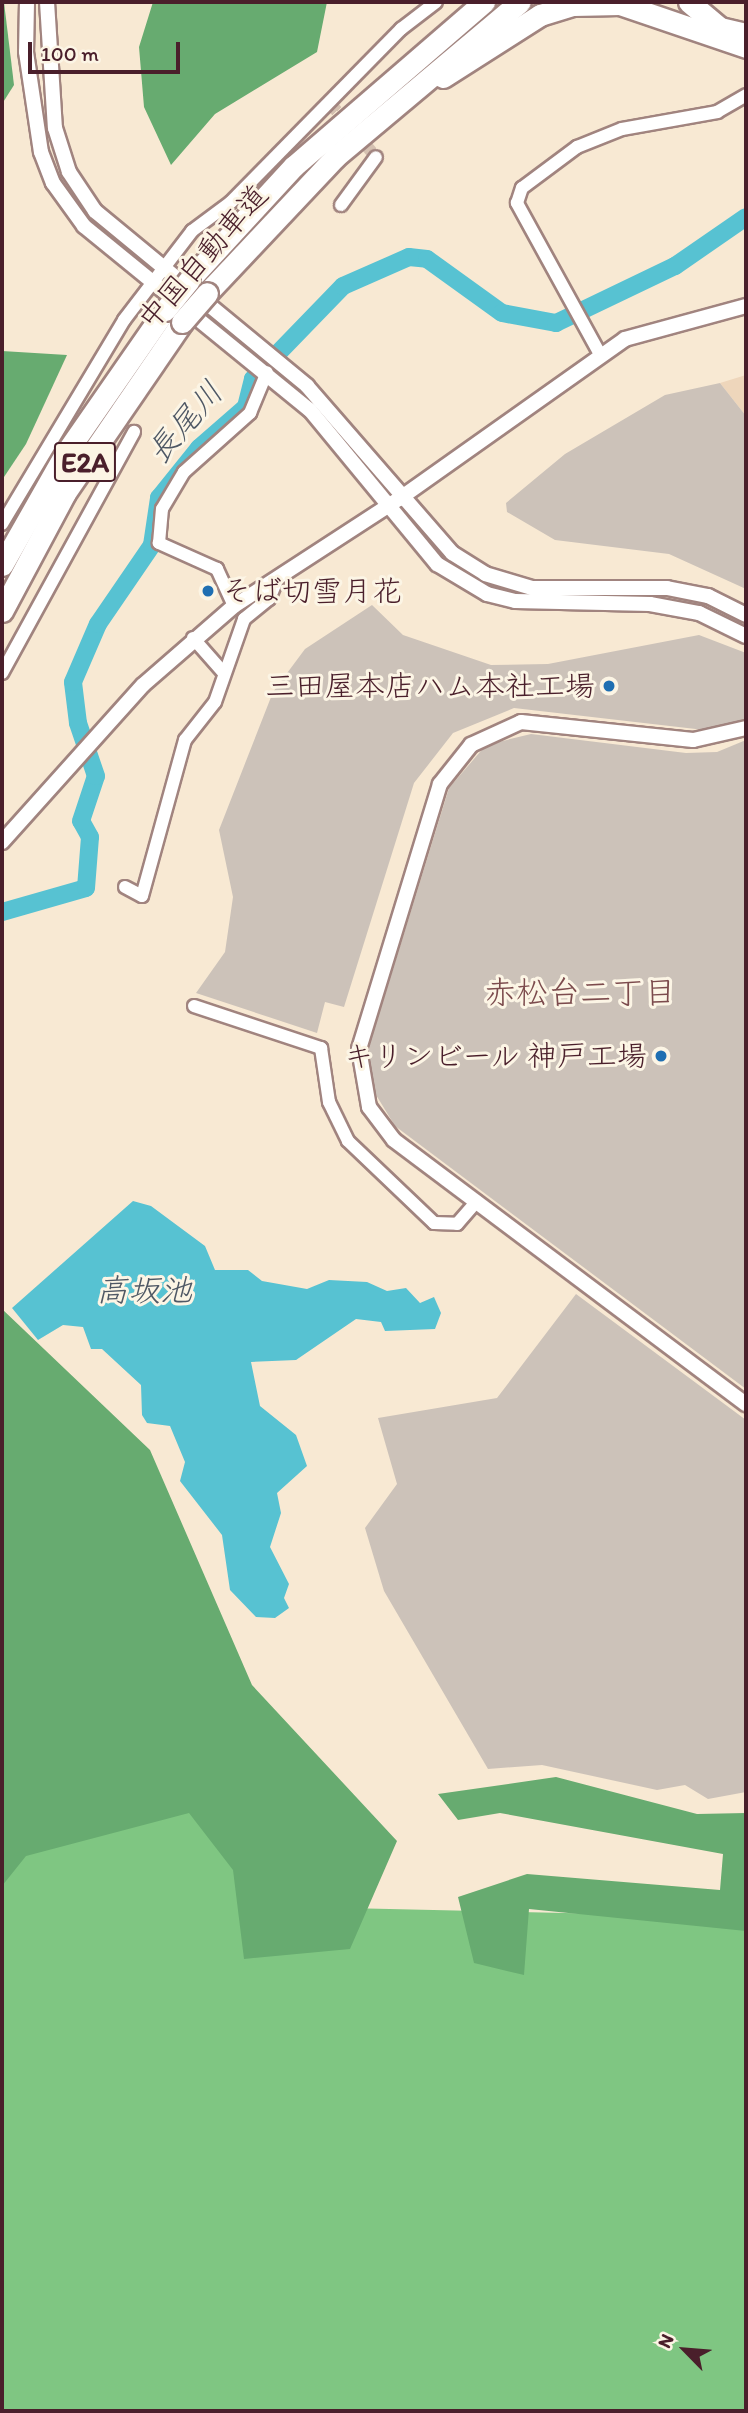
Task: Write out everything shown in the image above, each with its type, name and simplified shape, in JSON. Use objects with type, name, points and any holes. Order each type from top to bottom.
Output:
[{"type":"highway","points":[[294,166],[364,89],[462,2]]},
{"type":"highway","name":"中国自動車道","points":[[2,611],[65,493],[174,316],[189,280],[294,166],[484,2]]},
{"type":"highway","name":"中国自動車道","points":[[2,565],[65,454],[174,316],[207,293],[370,124],[520,2]]},
{"type":"highway","points":[[689,2],[720,28],[746,33]]},
{"type":"highway","points":[[370,124],[540,15],[573,5],[621,4],[746,47]]},
{"type":"street","points":[[27,2],[34,118],[53,183],[84,226],[150,283],[267,372],[342,444],[386,508],[437,564],[487,594],[515,601],[650,604],[699,613],[746,636]]},
{"type":"street","points":[[47,2],[55,128],[69,172],[95,211],[161,270],[279,362],[351,434],[399,499],[452,553],[506,582],[667,588],[708,596],[746,615]]},
{"type":"street","points":[[2,524],[150,283],[192,231],[231,202],[436,2]]},
{"type":"street","points":[[601,356],[517,202],[522,188],[577,147],[622,129],[717,112],[746,96]]},
{"type":"street","points":[[341,205],[376,157]]},
{"type":"street","points":[[2,842],[193,638],[234,606],[386,508],[625,339],[746,306]]},
{"type":"street","points":[[234,606],[217,569],[159,543],[162,509],[184,472],[250,413],[267,372]]},
{"type":"street","points":[[2,673],[134,432]]},
{"type":"street","points":[[125,887],[142,896],[169,816],[178,759],[215,702],[240,627],[269,599],[276,580]]},
{"type":"street","points":[[193,638],[223,672]]},
{"type":"street","points":[[746,728],[693,740],[521,722],[486,735],[448,771],[363,1028],[359,1068],[369,1107],[382,1126],[746,1404]]},
{"type":"street","points":[[194,1006],[321,1048],[329,1101],[348,1142],[434,1223],[457,1224],[477,1201]]},
{"type":"shaded area","points":[[746,375],[746,416],[720,383]]},
{"type":"shaded area","points":[[720,383],[746,416],[746,589],[669,554],[555,540],[507,512],[506,503],[565,454],[665,395]]},
{"type":"shaded area","points":[[372,605],[403,635],[491,665],[548,664],[699,635],[746,653],[746,719],[713,731],[514,708],[453,733],[414,783],[344,1007],[325,1002],[317,1033],[196,993],[225,952],[233,897],[219,830],[273,692],[305,649]]},
{"type":"shaded area","name":"キリンビール 神戸工場","points":[[531,734],[686,753],[717,752],[746,740],[746,1389],[395,1126],[373,1090],[368,1050],[449,788],[486,745]]},
{"type":"shaded area","points":[[576,1294],[746,1420],[746,1792],[708,1799],[685,1785],[657,1790],[542,1765],[488,1769],[384,1591],[365,1528],[397,1484],[378,1418],[497,1398]]},
{"type":"green space","points":[[2,2],[14,85],[2,104]]},
{"type":"green space","points":[[153,2],[327,2],[317,52],[215,114],[171,165],[144,107],[139,47]]},
{"type":"green space","points":[[2,351],[67,355],[26,444],[2,480]]},
{"type":"green space","points":[[2,1309],[150,1450],[252,1685],[397,1841],[350,1949],[244,1959],[233,1870],[189,1813],[26,1856],[2,1886]]},
{"type":"green space","points":[[189,1729],[258,1906],[746,1917],[746,2411],[2,2411],[2,1846]]},
{"type":"green space","points":[[556,1777],[697,1814],[746,1813],[746,1931],[529,1909],[524,1975],[474,1963],[458,1897],[527,1874],[720,1890],[723,1854],[500,1813],[458,1820],[438,1794]]},
{"type":"water","name":"高坂池","points":[[133,1201],[151,1206],[205,1246],[215,1270],[248,1270],[262,1281],[307,1289],[329,1280],[367,1282],[387,1291],[406,1288],[420,1303],[434,1297],[441,1313],[435,1329],[385,1331],[381,1322],[356,1319],[296,1360],[251,1362],[260,1406],[296,1435],[307,1466],[277,1493],[281,1513],[270,1547],[289,1584],[284,1598],[289,1608],[275,1618],[256,1617],[230,1590],[222,1535],[180,1481],[185,1462],[170,1426],[147,1423],[142,1415],[141,1385],[102,1349],[91,1349],[83,1327],[63,1325],[38,1340],[12,1308]]},
{"type":"waterway","name":"長尾川","points":[[2,912],[86,888],[90,837],[81,821],[96,776],[78,723],[73,682],[98,624],[152,545],[159,498],[199,448],[246,407],[253,379],[343,286],[409,257],[427,259],[502,313],[556,323],[675,266],[746,217]]},
{"type":"tunnel","points":[[329,102],[376,157]]},
{"type":"place","name":"そば切雪月花","points":[[208,591]]},
{"type":"place","name":"三田屋本店ハム本社工場","points":[[609,686]]},
{"type":"place","name":"キリンビール 神戸工場","points":[[661,1056]]},
{"type":"district","name":"赤松台二丁目","points":[[580,992]]}]
